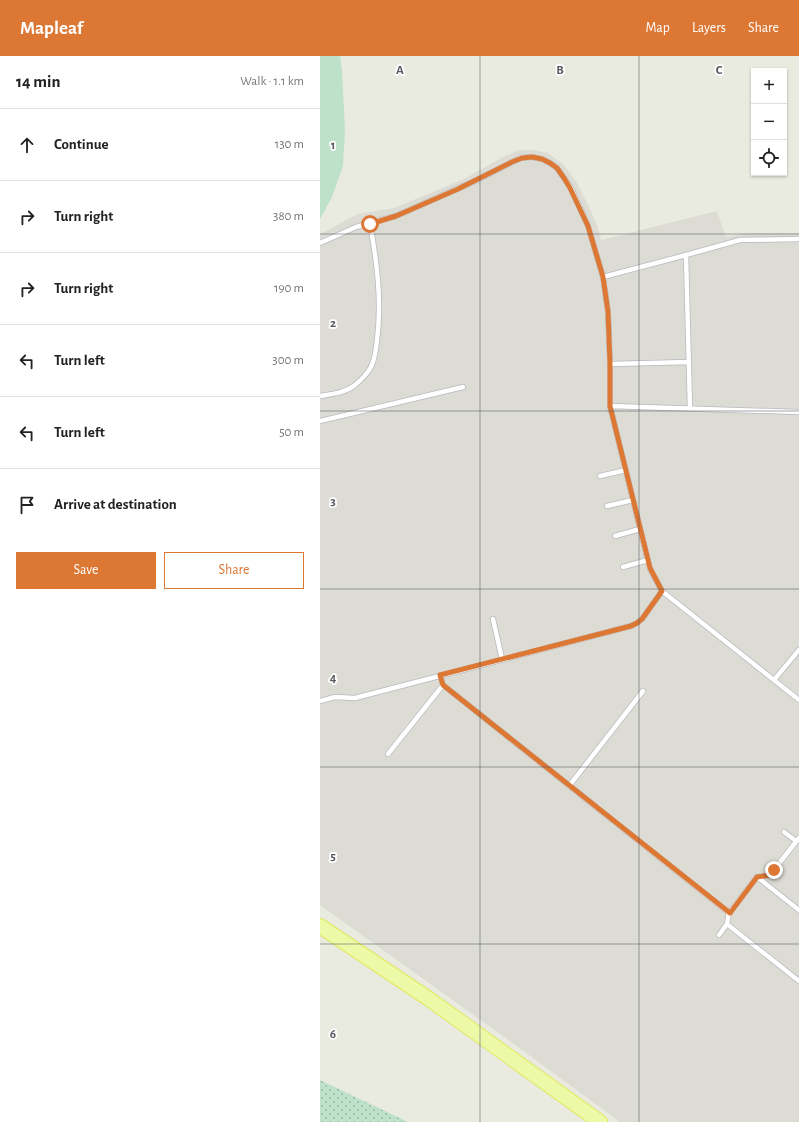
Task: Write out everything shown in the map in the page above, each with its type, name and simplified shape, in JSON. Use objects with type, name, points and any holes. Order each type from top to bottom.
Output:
[{"type":"main road","points":[[320,926],[429,999],[600,1122]]},
{"type":"lane","points":[[320,244],[356,227],[396,216],[458,189],[522,158],[532,157],[542,159],[557,168],[570,188],[588,226],[603,277],[608,312],[610,406],[650,568],[662,591],[799,700]]},
{"type":"lane","points":[[320,396],[342,392],[354,386],[365,376],[376,353],[379,290],[370,224]]},
{"type":"lane","points":[[603,277],[740,240],[799,239]]},
{"type":"lane","points":[[686,255],[690,409]]},
{"type":"lane","points":[[610,364],[689,362]]},
{"type":"lane","points":[[320,421],[463,387]]},
{"type":"lane","points":[[610,406],[799,412]]},
{"type":"lane","points":[[600,476],[626,470]]},
{"type":"lane","points":[[608,506],[633,500]]},
{"type":"lane","points":[[615,536],[640,529]]},
{"type":"lane","points":[[623,567],[648,560]]},
{"type":"lane","points":[[320,701],[335,697],[355,698],[631,626],[642,619],[662,591]]},
{"type":"lane","points":[[493,619],[502,659]]},
{"type":"lane","points":[[774,680],[799,650]]},
{"type":"lane","points":[[440,675],[443,685],[730,913]]},
{"type":"lane","points":[[388,754],[443,685]]},
{"type":"lane","points":[[569,786],[643,691]]},
{"type":"lane","points":[[719,934],[727,924],[730,913],[757,877],[770,875],[798,840],[784,832]]},
{"type":"lane","points":[[757,877],[799,910]]},
{"type":"lane","points":[[727,924],[799,982]]},
{"type":"shaded area","points":[[519,150],[534,150],[548,153],[563,164],[576,181],[590,209],[601,240],[717,211],[726,237],[747,233],[799,233],[799,1122],[620,1122],[320,905],[320,234],[358,214],[394,208],[464,179],[501,158]]},
{"type":"green space","points":[[320,56],[340,56],[345,130],[343,166],[332,197],[320,219]]},
{"type":"green space","points":[[320,1080],[408,1122],[320,1122]]},
{"type":"route","points":[[370,224],[396,216],[458,189],[522,158],[532,157],[542,159],[557,168],[564,178],[588,226],[603,277],[608,312],[610,406],[650,568],[662,591],[642,619],[631,626],[440,675],[443,685],[730,913],[757,877],[770,875],[774,870]]}]
